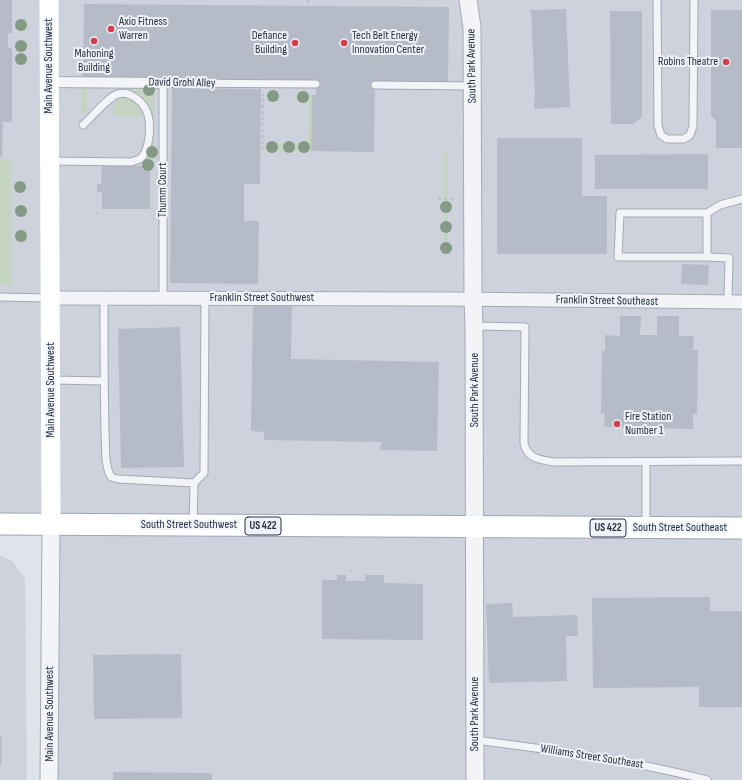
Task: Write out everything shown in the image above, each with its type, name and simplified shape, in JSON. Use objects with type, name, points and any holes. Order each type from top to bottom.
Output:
[{"type":"main road","name":"Main Avenue Southwest","points":[[49,0],[51,524]]},
{"type":"main road","name":"South Street Southwest","points":[[0,524],[475,527]]},
{"type":"main road","name":"South Street Southeast","points":[[475,527],[742,528]]},
{"type":"street","name":"South Park Avenue","points":[[468,0],[472,27],[475,780]]},
{"type":"street","name":"David Grohl Alley","points":[[49,82],[163,83]]},
{"type":"street","name":"Franklin Street Southwest","points":[[51,298],[473,299]]},
{"type":"street","name":"Franklin Street Southeast","points":[[473,299],[742,302]]},
{"type":"street","name":"Main Avenue Southwest","points":[[49,780],[51,524]]},
{"type":"lane","points":[[657,0],[658,126],[661,135],[667,139],[684,139],[690,135],[693,126],[694,0]]},
{"type":"lane","name":"David Grohl Alley","points":[[163,83],[316,84]]},
{"type":"lane","name":"Thumm Court","points":[[163,83],[163,298]]},
{"type":"lane","points":[[375,85],[472,86]]},
{"type":"lane","points":[[50,161],[131,162],[139,160],[144,155],[149,139],[148,113],[143,105],[133,96],[118,94],[110,98],[83,125]]},
{"type":"lane","points":[[728,302],[729,258],[618,257],[620,213],[707,212],[720,205],[742,199]]},
{"type":"lane","points":[[707,212],[707,257]]},
{"type":"lane","points":[[0,297],[51,298]]},
{"type":"lane","points":[[104,298],[104,381],[106,458],[108,472],[111,477],[118,479],[194,483]]},
{"type":"lane","points":[[193,525],[194,483],[204,473],[205,298]]},
{"type":"lane","points":[[474,326],[524,327],[524,443],[525,450],[538,460],[554,462],[742,461]]},
{"type":"lane","points":[[51,380],[104,381]]},
{"type":"lane","points":[[646,462],[646,528]]},
{"type":"lane","name":"Williams Street Southeast","points":[[475,740],[585,754],[676,772],[707,780]]},
{"type":"path","points":[[308,0],[308,6]]},
{"type":"path","points":[[263,84],[263,150]]},
{"type":"path","points":[[438,199],[454,199]]},
{"type":"shaded area","points":[[0,0],[742,0],[742,780],[50,780],[51,525],[0,524]]},
{"type":"shaded area","points":[[0,555],[13,562],[25,578],[27,780],[0,780]]},
{"type":"green space","points":[[82,85],[154,86],[154,169],[143,169],[143,166],[141,166],[152,144],[152,108],[131,87],[87,86],[87,114],[81,114]]},
{"type":"green space","points":[[295,95],[312,95],[311,151],[266,151],[266,143],[308,143],[309,102],[296,101]]},
{"type":"green space","points":[[124,98],[136,104],[143,117],[113,116],[113,104],[117,100]]},
{"type":"green space","points":[[443,152],[448,152],[448,252],[444,252]]},
{"type":"green space","points":[[0,160],[11,160],[11,285],[0,284]]},
{"type":"building","points":[[0,0],[12,0],[12,33],[8,33],[8,48],[12,48],[12,122],[3,122],[2,157],[0,157]]},
{"type":"building","points":[[84,4],[449,7],[448,82],[375,81],[374,152],[311,151],[312,95],[316,95],[316,80],[83,78]]},
{"type":"building","points":[[566,9],[570,107],[534,109],[535,96],[531,10]]},
{"type":"building","name":"Robins Theatre","points":[[711,10],[742,10],[742,148],[716,148],[716,121],[711,115]]},
{"type":"building","points":[[610,11],[642,11],[642,117],[633,124],[611,124]]},
{"type":"building","points":[[172,88],[261,89],[260,184],[244,184],[244,221],[259,221],[258,284],[170,283]]},
{"type":"building","points":[[497,138],[582,138],[582,196],[607,196],[607,254],[497,254]]},
{"type":"building","points":[[708,154],[708,189],[595,189],[595,155]]},
{"type":"building","points":[[102,165],[143,166],[143,169],[150,169],[150,209],[102,209],[102,192],[97,192],[97,184],[101,184]]},
{"type":"building","points":[[682,264],[709,265],[708,285],[681,284]]},
{"type":"building","points":[[253,300],[292,300],[291,359],[439,362],[437,451],[379,450],[382,442],[264,440],[264,432],[251,431]]},
{"type":"building","points":[[620,316],[641,316],[640,335],[657,335],[657,316],[679,316],[679,336],[694,336],[693,350],[698,350],[697,414],[693,414],[693,429],[604,427],[605,413],[601,413],[602,351],[605,351],[605,335],[620,336]]},
{"type":"building","points":[[180,327],[184,467],[121,468],[118,329]]},
{"type":"building","points":[[337,575],[346,575],[346,581],[365,581],[365,575],[384,575],[384,583],[423,584],[423,640],[322,639],[322,580],[337,580]]},
{"type":"building","points":[[710,597],[710,611],[742,611],[742,707],[699,707],[699,687],[593,688],[592,598]]},
{"type":"building","points":[[512,603],[513,617],[577,615],[578,636],[566,636],[567,681],[489,683],[486,604]]},
{"type":"building","points":[[181,654],[182,718],[94,719],[93,655]]},
{"type":"building","points":[[0,737],[2,737],[1,765],[0,765]]},
{"type":"building","points":[[113,772],[212,773],[212,780],[113,780]]},
{"type":"place","name":"Axio Fitness Warren","points":[[111,29]]},
{"type":"place","name":"Mahoning Building","points":[[94,41]]},
{"type":"place","name":"Defiance Building","points":[[295,43]]},
{"type":"place","name":"Tech Belt Energy Innovation Center","points":[[344,43]]},
{"type":"place","name":"Robins Theatre","points":[[726,62]]},
{"type":"place","name":"Fire Station Number 1","points":[[617,424]]}]
